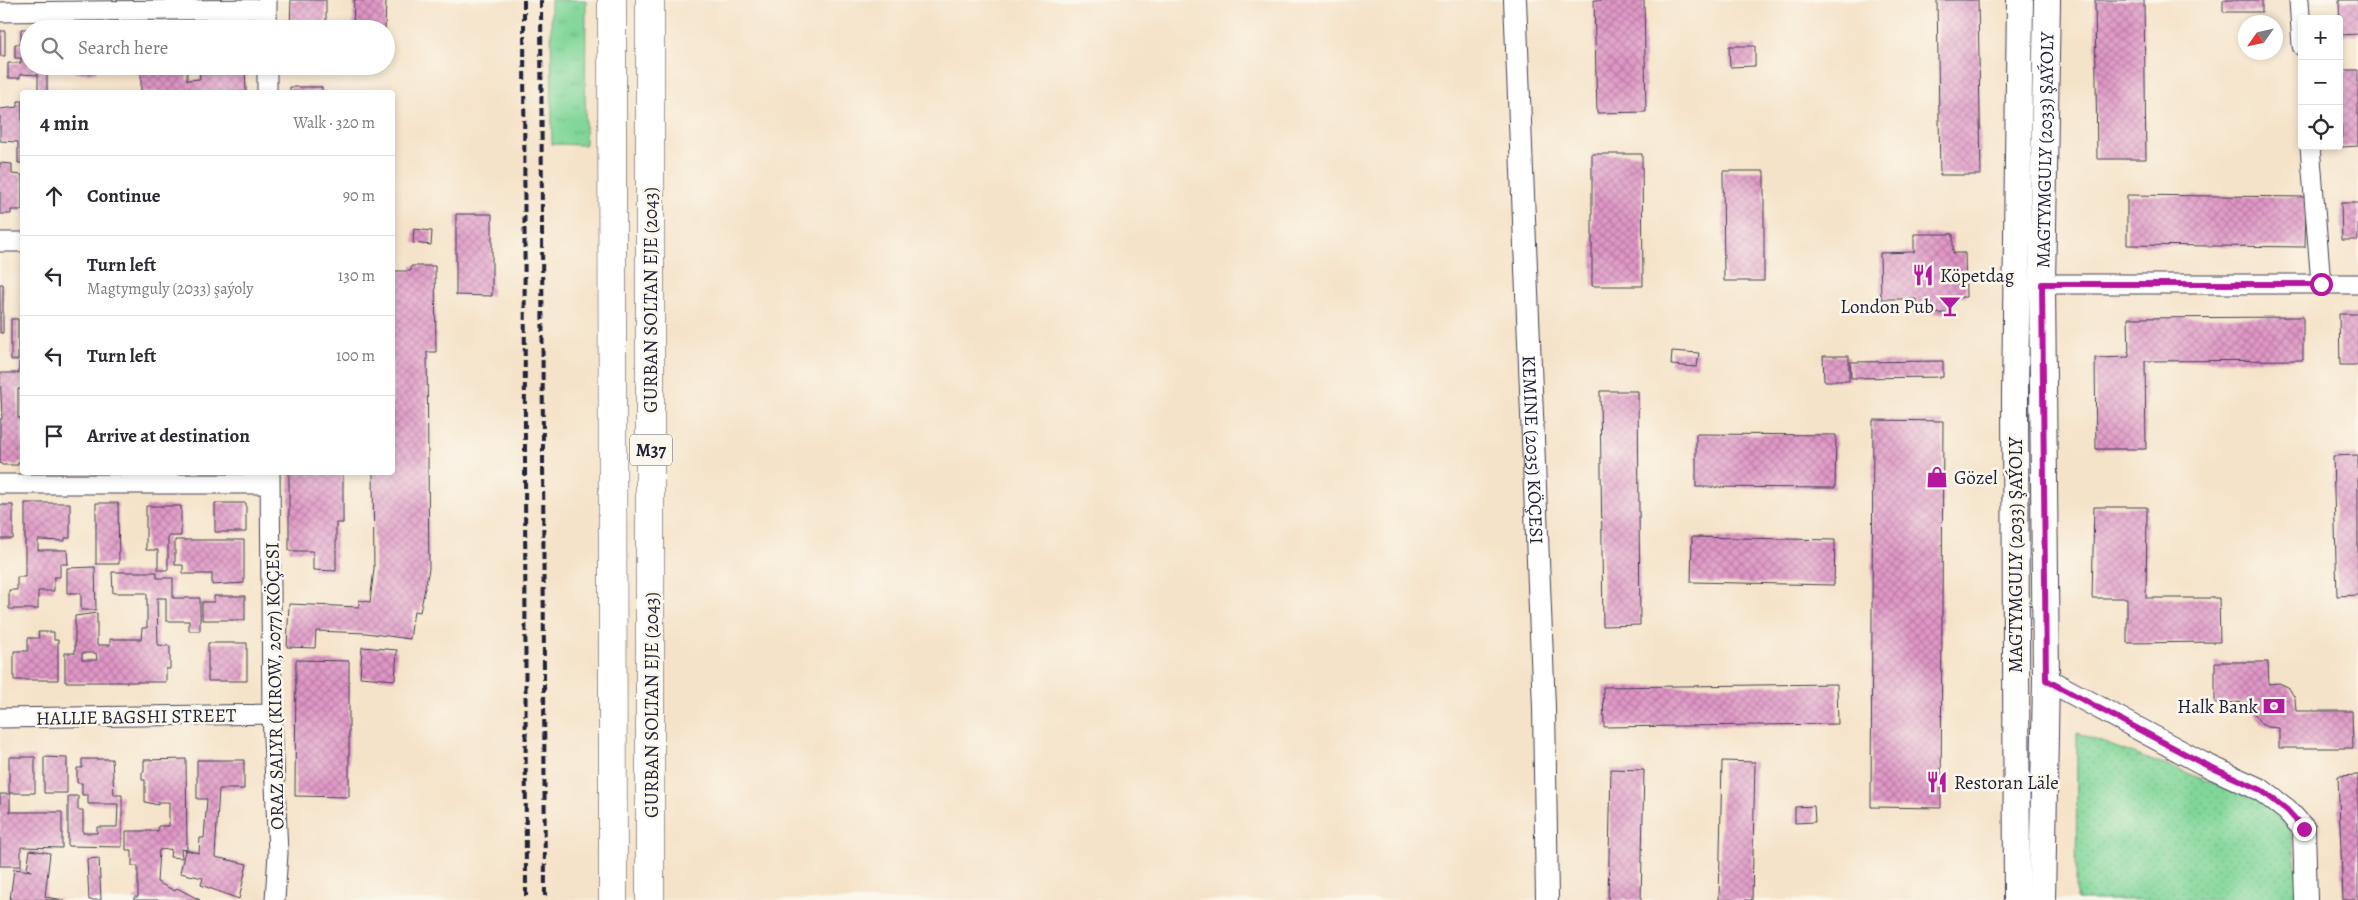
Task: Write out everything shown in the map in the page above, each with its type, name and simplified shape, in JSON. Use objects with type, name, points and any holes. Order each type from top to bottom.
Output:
[{"type":"highway","name":"GURBAN SOLTAN EJE (2043)","points":[[612,0],[612,900]]},
{"type":"highway","name":"GURBAN SOLTAN EJE (2043)","points":[[650,0],[650,900]]},
{"type":"main road","name":"MAGTYMGULY (2033) ŞAÝOLY","points":[[2017,900],[2015,398],[2020,0]]},
{"type":"main road","name":"MAGTYMGULY (2033) ŞAÝOLY","points":[[2042,900],[2046,680],[2042,284],[2046,0]]},
{"type":"street","name":"KEMINE (2035) KÖÇESI","points":[[1515,0],[1544,707],[1547,900]]},
{"type":"street","points":[[2299,0],[2300,15]]},
{"type":"street","points":[[0,12],[267,5],[267,20]]},
{"type":"street","points":[[267,75],[268,90]]},
{"type":"street","points":[[2310,150],[2321,284]]},
{"type":"street","points":[[0,242],[20,242]]},
{"type":"street","points":[[2042,284],[2358,284]]},
{"type":"street","points":[[0,484],[270,478]]},
{"type":"street","name":"ORAZ SALYR (KIROW, 2077) KÖÇESI","points":[[270,478],[272,714],[278,853],[275,900]]},
{"type":"street","points":[[2046,680],[2202,763],[2261,790],[2287,810],[2304,829],[2306,900]]},
{"type":"street","name":"HALLIE BAGSHI STREET","points":[[0,718],[272,714]]},
{"type":"green space","points":[[551,0],[586,0],[585,145],[552,144]]},
{"type":"green space","points":[[2077,733],[2287,810],[2302,900],[2076,900]]},
{"type":"building","points":[[291,0],[326,0],[326,20],[290,20]]},
{"type":"building","points":[[354,0],[386,0],[385,20],[353,20]]},
{"type":"building","points":[[1594,0],[1644,0],[1646,112],[1597,113]]},
{"type":"building","points":[[1937,0],[1978,0],[1981,175],[1940,175]]},
{"type":"building","points":[[2095,0],[2144,0],[2146,159],[2097,159]]},
{"type":"building","points":[[2223,0],[2262,0],[2262,12],[2223,12]]},
{"type":"building","points":[[2339,0],[2358,0],[2358,34],[2343,35],[2343,15],[2339,15]]},
{"type":"building","points":[[0,31],[5,31],[5,56],[0,56]]},
{"type":"building","points":[[15,44],[20,44],[20,58],[15,58]]},
{"type":"building","points":[[1729,46],[1755,46],[1755,66],[1730,67]]},
{"type":"building","points":[[8,63],[20,63],[20,78],[8,78]]},
{"type":"building","points":[[2343,70],[2358,70],[2358,146],[2343,147]]},
{"type":"building","points":[[38,75],[47,75],[47,90],[38,90]]},
{"type":"building","points":[[141,75],[187,75],[187,80],[200,79],[200,75],[245,75],[246,90],[141,90]]},
{"type":"building","points":[[290,87],[322,87],[322,90],[290,90]]},
{"type":"building","points":[[18,101],[20,101],[20,163],[18,163],[18,142],[0,141],[0,109],[18,107]]},
{"type":"building","points":[[1592,154],[1642,154],[1643,286],[1592,286]]},
{"type":"building","points":[[0,163],[12,164],[12,174],[20,175],[20,210],[11,210],[11,214],[0,214]]},
{"type":"building","points":[[1723,171],[1764,171],[1764,281],[1724,281]]},
{"type":"building","points":[[2127,195],[2306,197],[2305,247],[2127,245]]},
{"type":"building","points":[[2341,203],[2358,203],[2358,240],[2342,240]]},
{"type":"building","points":[[456,214],[492,214],[492,296],[456,295]]},
{"type":"building","points":[[414,229],[432,231],[431,245],[413,243]]},
{"type":"building","name":"Köpetdag","points":[[1914,234],[1953,234],[1953,253],[1965,253],[1966,297],[1951,297],[1952,313],[1917,314],[1916,299],[1881,299],[1880,253],[1914,252]]},
{"type":"building","points":[[411,266],[435,266],[436,352],[427,352],[429,569],[420,612],[414,611],[410,639],[366,633],[316,631],[315,648],[287,647],[289,604],[359,607],[359,600],[370,602],[374,569],[373,475],[395,475],[395,271],[411,271]]},
{"type":"building","points":[[0,284],[3,284],[3,333],[0,333]]},
{"type":"building","points":[[2339,314],[2358,314],[2358,365],[2340,365]]},
{"type":"building","points":[[2303,317],[2303,360],[2145,361],[2146,449],[2096,449],[2095,358],[2129,357],[2128,318]]},
{"type":"building","points":[[11,319],[18,319],[18,360],[11,360]]},
{"type":"building","points":[[1672,351],[1699,353],[1697,367],[1671,365]]},
{"type":"building","points":[[1823,356],[1849,356],[1849,381],[1824,381]]},
{"type":"building","points":[[1943,361],[1943,377],[1851,378],[1850,362]]},
{"type":"building","points":[[20,362],[18,418],[20,418],[20,462],[18,462],[18,465],[2,465],[0,463],[0,419],[2,419],[0,373],[19,373]]},
{"type":"building","points":[[1600,391],[1638,391],[1640,625],[1603,626]]},
{"type":"building","points":[[1873,420],[1943,421],[1941,808],[1871,807]]},
{"type":"building","points":[[1696,434],[1836,435],[1835,488],[1696,487]]},
{"type":"building","points":[[2358,455],[2358,595],[2337,596],[2333,456]]},
{"type":"building","points":[[289,475],[343,475],[343,523],[336,523],[336,571],[313,570],[313,551],[289,551]]},
{"type":"building","points":[[25,503],[70,503],[70,538],[65,538],[65,541],[38,540],[38,550],[67,550],[68,564],[60,564],[60,577],[54,577],[54,591],[38,591],[38,609],[9,609],[9,590],[17,590],[17,577],[25,577]]},
{"type":"building","points":[[96,503],[118,503],[119,564],[96,564]]},
{"type":"building","points":[[215,503],[246,503],[246,532],[215,532]]},
{"type":"building","points":[[0,505],[13,505],[13,539],[0,539]]},
{"type":"building","points":[[146,506],[181,506],[181,536],[168,536],[168,570],[158,570],[158,550],[146,550]]},
{"type":"building","points":[[2094,507],[2147,507],[2146,598],[2219,598],[2220,642],[2127,643],[2127,598],[2092,598]]},
{"type":"building","points":[[1692,537],[1835,540],[1834,585],[1691,582]]},
{"type":"building","points":[[175,540],[244,540],[244,583],[212,585],[212,574],[183,574],[183,565],[175,565]]},
{"type":"building","points":[[95,567],[96,610],[81,610],[81,593],[67,593],[67,568]]},
{"type":"building","points":[[112,572],[157,572],[157,578],[173,578],[173,598],[200,598],[200,631],[189,631],[189,621],[166,621],[166,598],[157,598],[158,645],[170,646],[170,669],[166,669],[166,682],[65,682],[65,653],[75,653],[75,616],[97,613],[97,645],[110,645],[110,639],[141,639],[142,628],[147,628],[147,593],[113,593]],"holes":[[[82,653],[96,653],[97,660],[82,660]]]},
{"type":"building","points":[[214,596],[245,596],[245,620],[202,620],[202,602],[214,602]]},
{"type":"building","points":[[38,632],[54,632],[54,640],[58,640],[58,680],[14,680],[14,651],[28,651],[28,638],[39,638]]},
{"type":"building","points":[[208,643],[247,643],[247,681],[208,681]]},
{"type":"building","points":[[362,647],[397,650],[395,680],[360,677]]},
{"type":"building","points":[[296,660],[349,661],[349,797],[295,796]]},
{"type":"building","name":"Halk Bank","points":[[2215,662],[2268,662],[2269,684],[2279,683],[2288,687],[2295,698],[2296,711],[2352,711],[2353,748],[2279,748],[2279,728],[2267,727],[2261,724],[2253,712],[2253,702],[2215,703]]},
{"type":"building","points":[[1837,684],[1838,724],[1604,727],[1603,687]]},
{"type":"building","points":[[9,757],[35,757],[35,793],[9,793]]},
{"type":"building","points":[[44,757],[67,758],[67,793],[44,793]]},
{"type":"building","points":[[82,759],[112,759],[114,795],[122,795],[122,847],[68,846],[68,796],[78,796],[78,810],[83,810],[83,833],[97,833],[97,827],[117,827],[118,804],[88,804],[88,795],[82,795],[82,783],[77,783],[77,768],[82,768]]},
{"type":"building","points":[[186,759],[187,850],[181,849],[182,858],[170,857],[171,849],[159,850],[157,882],[175,891],[177,888],[200,900],[134,900],[134,897],[138,897],[138,866],[132,866],[132,850],[126,850],[126,831],[158,831],[158,826],[169,826],[169,802],[158,802],[158,805],[145,802],[145,780],[142,780],[144,760]]},
{"type":"building","points":[[197,760],[244,760],[244,789],[219,789],[215,857],[247,864],[239,899],[201,885],[203,878],[180,873],[185,850],[199,853],[200,838],[204,838],[207,799],[197,799]]},
{"type":"building","points":[[1722,761],[1755,762],[1752,900],[1719,900]]},
{"type":"building","points":[[1611,769],[1644,770],[1641,900],[1608,900]]},
{"type":"building","points":[[2358,775],[2358,900],[2343,900],[2338,776]]},
{"type":"building","points":[[0,794],[10,794],[10,812],[62,812],[62,848],[21,847],[21,866],[0,866]]},
{"type":"building","points":[[1814,806],[1815,822],[1795,823],[1795,807]]},
{"type":"building","points":[[30,850],[50,853],[45,897],[64,900],[10,900],[14,869],[32,871],[27,869]]},
{"type":"building","points":[[99,858],[101,900],[89,900],[87,859]]},
{"type":"railway","points":[[524,0],[526,900]]},
{"type":"railway","points":[[541,0],[545,900]]},
{"type":"place","name":"Köpetdag","points":[[1923,275]]},
{"type":"place","name":"London Pub","points":[[1950,306]]},
{"type":"place","name":"Gözel","points":[[1937,477]]},
{"type":"place","name":"Halk Bank","points":[[2274,706]]},
{"type":"place","name":"Restoran Läle","points":[[1937,782]]},
{"type":"route","points":[[2304,829],[2287,810],[2261,790],[2202,763],[2046,680],[2042,284],[2321,284]]}]
